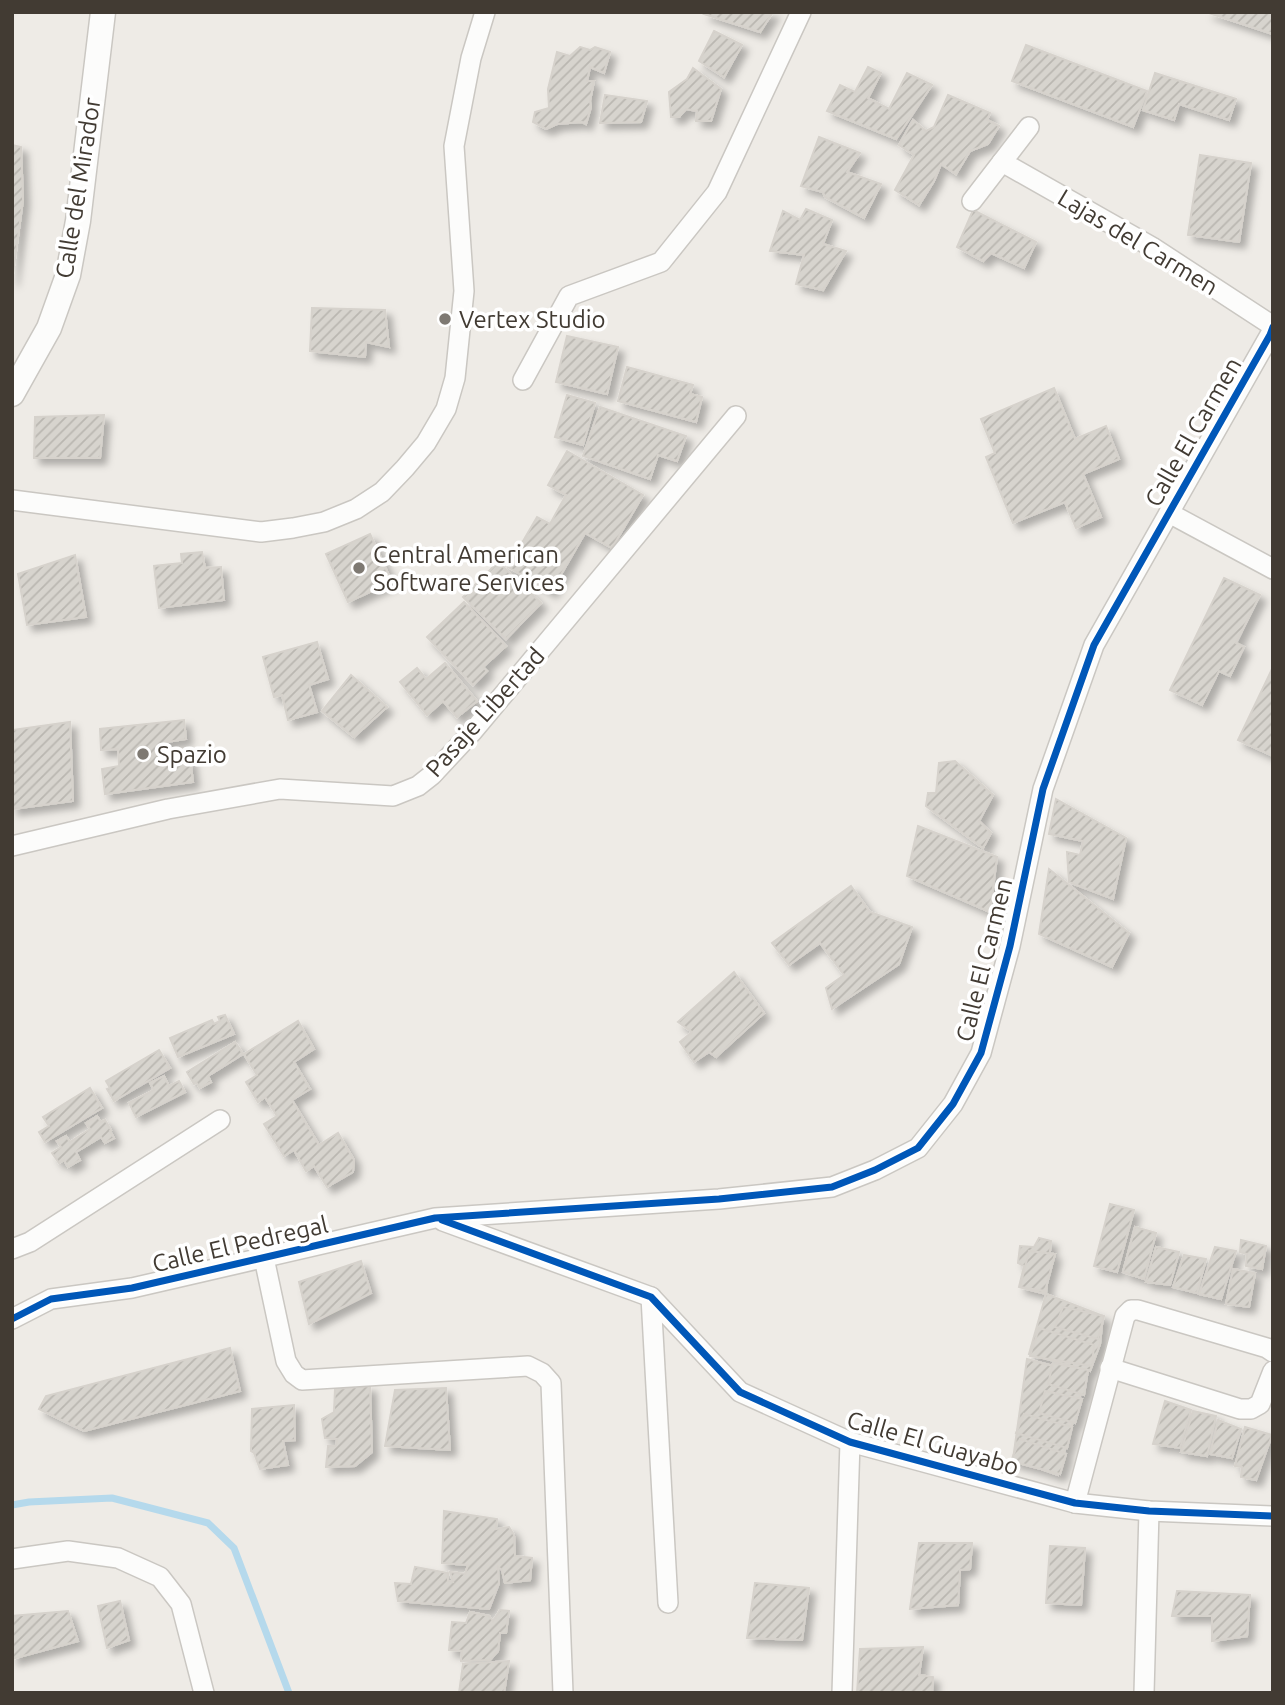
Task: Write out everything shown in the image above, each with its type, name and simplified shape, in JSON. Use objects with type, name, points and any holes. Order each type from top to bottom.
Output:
[{"type":"street","name":"Calle del Mirador","points":[[12,394],[49,328],[68,275],[78,221],[103,12]]},
{"type":"street","points":[[12,500],[261,532],[324,522],[356,509],[382,492],[426,443],[446,409],[455,378],[464,291],[454,146],[471,58],[485,12]]},
{"type":"street","points":[[523,380],[569,296],[661,262],[717,192],[801,12]]},
{"type":"street","points":[[972,201],[1029,127]]},
{"type":"street","name":"Lajas del Carmen","points":[[1002,162],[1152,247],[1273,326]]},
{"type":"street","name":"Calle El Carmen","points":[[435,1218],[719,1199],[832,1187],[875,1170],[918,1148],[953,1104],[981,1053],[1010,946],[1043,789],[1094,645],[1273,326]]},
{"type":"street","name":"Pasaje Libertad","points":[[12,846],[168,808],[280,789],[393,796],[418,786],[432,775],[473,731],[736,416]]},
{"type":"street","points":[[1169,513],[1273,569]]},
{"type":"street","points":[[12,1249],[30,1242],[220,1119]]},
{"type":"street","name":"Calle El Pedregal","points":[[12,1319],[51,1299],[132,1288],[435,1218]]},
{"type":"street","name":"Calle El Guayabo","points":[[435,1218],[651,1297],[740,1392],[850,1442],[1075,1503],[1149,1511],[1273,1516]]},
{"type":"street","points":[[264,1258],[286,1361],[293,1374],[302,1380],[528,1366],[542,1373],[551,1383],[562,1693]]},
{"type":"street","points":[[651,1297],[668,1603]]},
{"type":"street","points":[[1075,1503],[1125,1316],[1131,1310],[1267,1348],[1273,1352]]},
{"type":"street","points":[[1110,1368],[1240,1409],[1251,1409],[1260,1404],[1273,1371]]},
{"type":"street","points":[[842,1693],[850,1442]]},
{"type":"street","points":[[1144,1693],[1149,1511]]},
{"type":"street","points":[[12,1559],[68,1551],[118,1558],[160,1577],[181,1604],[204,1693]]},
{"type":"building","points":[[773,12],[760,32],[704,14]]},
{"type":"building","points":[[1206,12],[1273,12],[1273,34]]},
{"type":"building","points":[[714,31],[742,45],[724,77],[699,61]]},
{"type":"building","points":[[1026,45],[1147,91],[1133,127],[1012,81]]},
{"type":"building","points":[[580,47],[590,50],[595,47],[610,52],[604,73],[590,67],[587,81],[594,81],[586,124],[557,124],[546,129],[533,122],[535,112],[549,108],[548,89],[557,52],[570,56]]},
{"type":"building","points":[[868,67],[881,73],[868,98],[889,109],[907,73],[932,85],[896,139],[827,111],[840,85],[855,92]]},
{"type":"building","points":[[693,68],[721,89],[711,121],[696,121],[697,111],[686,109],[679,117],[671,117],[669,92],[687,79]]},
{"type":"building","points":[[1155,73],[1236,99],[1229,120],[1179,104],[1174,120],[1143,110]]},
{"type":"building","points":[[605,95],[647,101],[641,122],[600,123]]},
{"type":"building","points":[[948,95],[990,113],[987,120],[999,126],[988,144],[970,151],[956,174],[941,164],[919,205],[895,190],[914,155],[899,145],[913,120],[926,131],[934,127]]},
{"type":"building","points":[[819,137],[860,153],[847,172],[881,184],[864,218],[825,197],[823,192],[801,186]]},
{"type":"building","points":[[12,145],[21,147],[23,200],[12,281]]},
{"type":"building","points":[[1200,155],[1251,163],[1239,242],[1188,235]]},
{"type":"building","points":[[806,209],[832,220],[823,244],[846,251],[823,290],[796,284],[804,255],[770,251],[783,211],[800,220]]},
{"type":"building","points":[[973,210],[1036,242],[1024,268],[991,253],[983,261],[957,247]]},
{"type":"building","points":[[312,308],[385,310],[389,347],[366,342],[365,357],[310,351]]},
{"type":"building","points":[[567,336],[618,347],[607,394],[556,382]]},
{"type":"building","points":[[627,367],[693,385],[690,394],[702,397],[696,422],[618,401]]},
{"type":"building","points":[[1054,388],[1075,439],[1106,426],[1119,459],[1083,474],[1101,517],[1076,528],[1065,502],[1013,523],[986,457],[995,453],[981,419]]},
{"type":"building","points":[[567,395],[595,403],[583,445],[555,437]]},
{"type":"building","points":[[600,407],[686,436],[677,461],[658,455],[650,479],[583,456]]},
{"type":"building","points":[[104,415],[100,458],[34,458],[35,417]]},
{"type":"building","points":[[567,451],[643,495],[612,548],[585,533],[551,592],[508,567],[537,517],[550,524],[566,495],[548,485]]},
{"type":"building","name":"Central American Software Services","points":[[370,534],[392,582],[348,602],[326,554]]},
{"type":"building","points":[[202,552],[205,568],[221,567],[224,600],[159,608],[154,566],[182,563],[181,554]]},
{"type":"building","points":[[75,555],[86,617],[27,625],[18,574]]},
{"type":"building","points":[[498,562],[541,603],[506,639],[463,597]]},
{"type":"building","points":[[1224,578],[1260,595],[1236,643],[1244,647],[1230,676],[1219,671],[1202,705],[1170,690]]},
{"type":"building","points":[[464,602],[506,646],[483,667],[487,671],[473,685],[427,637]]},
{"type":"building","points":[[317,642],[328,679],[309,685],[317,712],[288,720],[282,695],[274,697],[263,657]]},
{"type":"building","points":[[445,663],[477,701],[457,717],[443,701],[427,715],[400,682],[417,668],[426,679]]},
{"type":"building","points":[[1273,667],[1273,756],[1238,740]]},
{"type":"building","points":[[351,675],[387,707],[354,737],[322,711]]},
{"type":"building","name":"Spazio","points":[[184,720],[186,739],[167,742],[169,761],[190,758],[193,782],[105,794],[102,769],[119,766],[118,749],[101,750],[100,729]]},
{"type":"building","points":[[70,722],[73,801],[12,809],[12,730]]},
{"type":"building","points":[[955,761],[993,795],[979,821],[991,833],[983,848],[926,806],[928,793],[936,793],[939,763]]},
{"type":"building","points":[[1056,799],[1126,838],[1113,899],[1069,882],[1067,852],[1080,855],[1083,841],[1049,834]]},
{"type":"building","points":[[918,826],[997,857],[990,912],[907,876]]},
{"type":"building","points":[[1049,869],[1129,933],[1112,967],[1039,934]]},
{"type":"building","points":[[851,886],[870,912],[912,927],[899,964],[832,1009],[826,988],[844,975],[820,943],[789,965],[772,943]]},
{"type":"building","points":[[734,972],[764,1013],[716,1057],[709,1052],[694,1062],[680,1042],[692,1032],[678,1022]]},
{"type":"building","points":[[225,1015],[234,1034],[178,1057],[170,1038],[212,1020],[214,1024],[220,1021],[218,1017]]},
{"type":"building","points":[[298,1021],[314,1049],[294,1062],[310,1089],[292,1100],[319,1145],[338,1133],[354,1160],[353,1172],[327,1187],[314,1166],[306,1171],[294,1150],[284,1156],[264,1124],[277,1116],[265,1097],[258,1102],[246,1082],[257,1075],[244,1054]]},
{"type":"building","points":[[235,1042],[243,1054],[208,1076],[211,1082],[200,1088],[196,1082],[194,1084],[187,1072]]},
{"type":"building","points":[[159,1050],[170,1068],[114,1101],[106,1081]]},
{"type":"building","points":[[164,1076],[169,1086],[179,1081],[185,1092],[136,1117],[129,1103],[154,1090],[150,1083]]},
{"type":"building","points":[[90,1088],[102,1108],[45,1142],[39,1132],[49,1126],[43,1117]]},
{"type":"building","points":[[97,1116],[101,1122],[105,1120],[114,1138],[105,1143],[101,1137],[76,1152],[80,1160],[68,1167],[64,1160],[59,1163],[52,1153],[61,1147],[57,1141],[66,1136],[70,1142],[90,1129],[86,1123]]},
{"type":"building","points":[[1110,1204],[1134,1210],[1117,1272],[1094,1266]]},
{"type":"building","points":[[1135,1227],[1156,1233],[1144,1279],[1123,1272]]},
{"type":"building","points":[[1039,1238],[1051,1241],[1046,1294],[1019,1287],[1024,1266],[1018,1263],[1020,1246],[1034,1247]]},
{"type":"building","points":[[1241,1240],[1266,1246],[1262,1269],[1246,1266],[1247,1254],[1240,1252]]},
{"type":"building","points":[[1156,1247],[1179,1252],[1170,1285],[1146,1282]]},
{"type":"building","points":[[1215,1247],[1236,1251],[1221,1299],[1199,1294]]},
{"type":"building","points":[[1029,1251],[1055,1254],[1045,1291],[1020,1287]]},
{"type":"building","points":[[1184,1255],[1206,1259],[1197,1293],[1173,1287]]},
{"type":"building","points":[[361,1261],[371,1293],[309,1324],[299,1282]]},
{"type":"building","points":[[1233,1269],[1255,1273],[1249,1307],[1226,1304]]},
{"type":"building","points":[[1046,1294],[1103,1316],[1100,1344],[1090,1371],[1029,1354]]},
{"type":"building","points":[[1063,1307],[1104,1316],[1098,1339],[1055,1327]]},
{"type":"building","points":[[1039,1328],[1094,1345],[1092,1366],[1030,1356]]},
{"type":"building","points":[[230,1348],[240,1391],[84,1431],[39,1409],[46,1396]]},
{"type":"building","points":[[1027,1359],[1086,1375],[1058,1475],[1013,1459]]},
{"type":"building","points":[[1053,1363],[1088,1370],[1084,1395],[1048,1384]]},
{"type":"building","points":[[370,1386],[372,1452],[355,1466],[326,1467],[328,1446],[336,1446],[337,1439],[325,1438],[322,1419],[334,1412],[335,1389]]},
{"type":"building","points":[[446,1388],[450,1450],[385,1446],[395,1390]]},
{"type":"building","points":[[1045,1391],[1082,1399],[1075,1423],[1039,1413]]},
{"type":"building","points":[[1165,1401],[1191,1410],[1180,1448],[1153,1444]]},
{"type":"building","points":[[294,1405],[295,1440],[283,1441],[288,1465],[260,1469],[251,1451],[252,1409]]},
{"type":"building","points":[[1193,1411],[1216,1416],[1207,1456],[1181,1452]]},
{"type":"building","points":[[1024,1414],[1072,1427],[1067,1448],[1016,1433]]},
{"type":"building","points":[[1218,1420],[1241,1429],[1232,1458],[1210,1454]]},
{"type":"building","points":[[1245,1427],[1272,1435],[1256,1480],[1241,1477],[1242,1467],[1235,1466]]},
{"type":"building","points":[[1020,1439],[1066,1454],[1060,1474],[1011,1461]]},
{"type":"building","points":[[444,1511],[497,1519],[496,1529],[509,1527],[514,1535],[515,1556],[532,1558],[530,1580],[505,1583],[502,1570],[498,1567],[499,1583],[489,1609],[398,1601],[395,1583],[411,1584],[415,1567],[448,1573],[448,1581],[453,1582],[450,1572],[465,1574],[468,1565],[442,1563]]},
{"type":"building","points":[[919,1543],[972,1543],[970,1569],[960,1570],[958,1605],[910,1609]]},
{"type":"building","points":[[1050,1546],[1085,1548],[1081,1605],[1046,1603]]},
{"type":"building","points":[[755,1583],[809,1588],[802,1640],[747,1638]]},
{"type":"building","points":[[1177,1591],[1250,1595],[1247,1636],[1212,1641],[1212,1616],[1172,1616]]},
{"type":"building","points":[[120,1601],[129,1640],[107,1648],[98,1606]]},
{"type":"building","points":[[500,1610],[509,1611],[506,1633],[500,1633],[498,1651],[490,1660],[461,1661],[462,1651],[449,1650],[452,1622],[466,1623],[470,1612],[489,1616],[493,1621]]},
{"type":"building","points":[[68,1611],[78,1641],[12,1659],[12,1616]]},
{"type":"building","points":[[923,1647],[919,1675],[933,1677],[932,1693],[857,1693],[860,1649]]},
{"type":"building","points":[[509,1661],[504,1693],[459,1693],[463,1664]]},
{"type":"waterway","points":[[12,1505],[112,1498],[208,1523],[234,1548],[289,1693]]},
{"type":"cycle path","points":[[12,1319],[51,1299],[132,1288],[435,1218],[719,1199],[832,1187],[875,1170],[918,1148],[953,1104],[981,1053],[1010,946],[1043,789],[1094,645],[1273,327]]},
{"type":"cycle path","points":[[442,1220],[651,1297],[740,1392],[850,1442],[1075,1503],[1149,1511],[1273,1516]]},
{"type":"place","name":"Vertex Studio","points":[[445,319]]},
{"type":"place","name":"Central American Software Services","points":[[359,568]]},
{"type":"place","name":"Spazio","points":[[143,754]]}]
